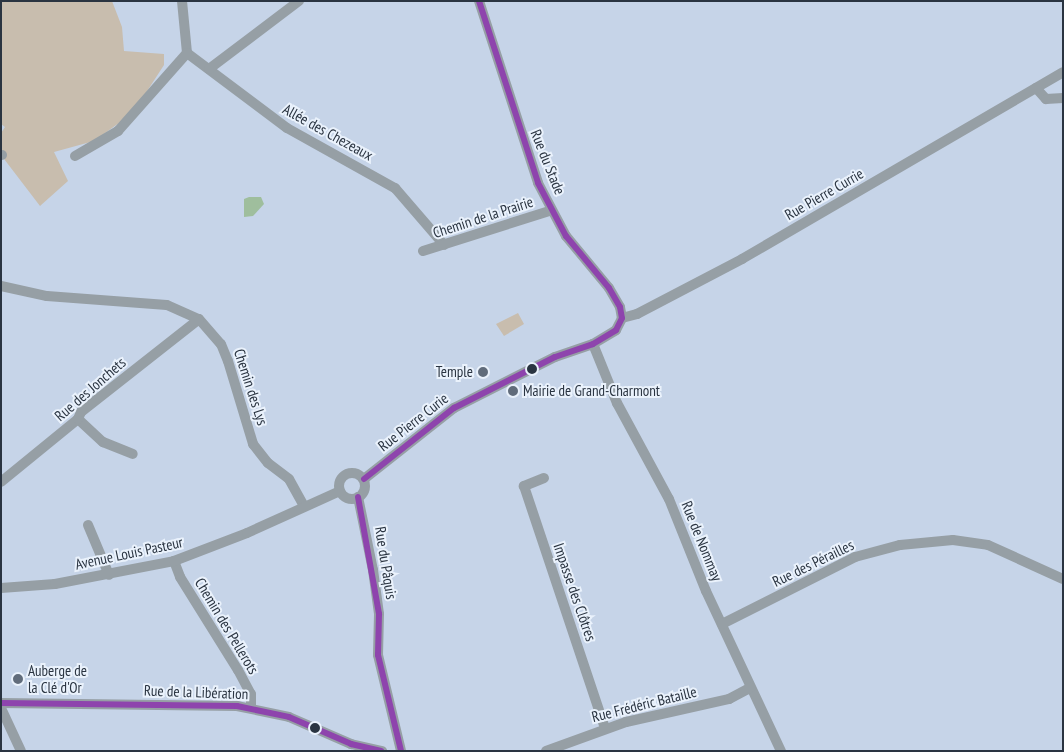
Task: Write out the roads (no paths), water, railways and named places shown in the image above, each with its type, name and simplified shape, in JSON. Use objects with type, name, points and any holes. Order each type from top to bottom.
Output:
[{"type":"street","points":[[74,156],[118,131],[187,53],[182,1]]},
{"type":"street","points":[[208,69],[299,1]]},
{"type":"street","name":"Rue du Stade","points":[[479,1],[514,116],[552,210],[566,236],[609,288],[620,307],[622,318]]},
{"type":"street","name":"Allée des Chezeaux","points":[[187,53],[287,128],[363,168],[395,188],[444,245]]},
{"type":"street","name":"Rue Pierre Currie","points":[[622,318],[636,314],[742,258],[1063,72]]},
{"type":"street","points":[[1036,88],[1046,99],[1063,98]]},
{"type":"street","name":"Chemin de la Prairie","points":[[423,251],[552,210]]},
{"type":"street","name":"Chemin des Lys","points":[[1,286],[47,296],[167,304],[199,319],[221,344],[228,360],[252,444],[268,463],[289,479],[304,506]]},
{"type":"street","name":"Rue Pierre Curie","points":[[364,479],[469,399],[555,357],[592,344],[616,330],[622,318]]},
{"type":"street","name":"Rue des Jonchets","points":[[1,482],[78,420],[82,412],[199,319]]},
{"type":"street","name":"Rue de Nommay","points":[[592,344],[617,403],[669,499],[750,688],[781,751]]},
{"type":"street","points":[[78,420],[103,442],[133,454]]},
{"type":"street","points":[[350,472],[364,479],[364,493],[358,498],[345,496],[340,491],[343,476],[350,472]]},
{"type":"street","name":"Impasse des Clôtres","points":[[544,478],[524,486],[605,728]]},
{"type":"street","name":"Avenue Louis Pasteur","points":[[1,588],[55,584],[174,561],[247,533],[340,491]]},
{"type":"street","name":"Rue du Pâquis","points":[[358,498],[374,570],[379,614],[378,655],[401,751]]},
{"type":"street","points":[[88,525],[109,575]]},
{"type":"street","name":"Rue des Pérailles","points":[[722,624],[855,557],[900,545],[953,540],[988,545],[1063,579]]},
{"type":"street","name":"Chemin des Pellerots","points":[[174,561],[180,577],[251,694],[251,708]]},
{"type":"street","name":"Rue Frédéric Bataille","points":[[546,751],[605,728],[729,699],[750,688]]},
{"type":"street","name":"Rue de la Libération","points":[[1,703],[251,708],[288,717],[351,744],[382,751]]},
{"type":"street","points":[[1,708],[3,718],[21,751]]},
{"type":"place","name":"Temple","points":[[483,372]]},
{"type":"place","name":"Mairie de Grand-Charmont","points":[[513,391]]},
{"type":"place","name":"Auberge de la Clé d'Or","points":[[18,679]]}]
